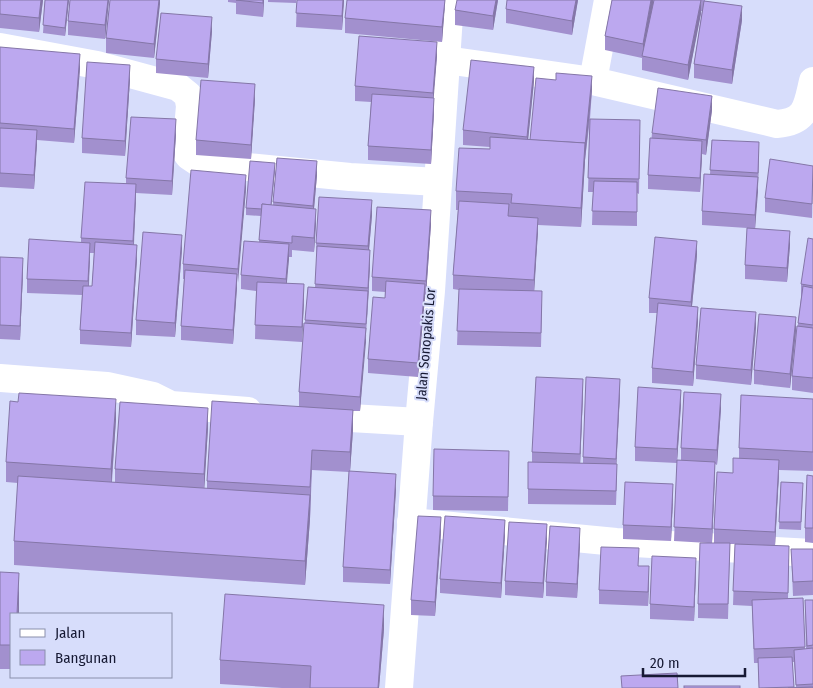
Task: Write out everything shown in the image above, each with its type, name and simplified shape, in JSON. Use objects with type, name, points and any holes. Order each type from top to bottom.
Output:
[{"type":"street","name":"Jalan Sonopakis Lor","points":[[399,688],[431,291],[450,0]]},
{"type":"street","points":[[593,81],[608,0]]},
{"type":"street","points":[[0,46],[97,65],[178,87],[188,94],[190,106],[186,152],[198,162],[350,177],[438,182]]},
{"type":"street","points":[[446,60],[593,81],[777,124],[788,123],[798,119],[806,110],[813,81]]},
{"type":"street","points":[[0,378],[107,386],[153,396],[171,406],[419,422]]},
{"type":"street","points":[[411,522],[616,542],[813,553]]},
{"type":"building","points":[[0,0],[41,0],[39,18],[0,14]]},
{"type":"building","points":[[45,0],[68,0],[65,28],[43,25]]},
{"type":"building","points":[[70,0],[108,0],[105,25],[68,21]]},
{"type":"building","points":[[110,0],[159,0],[154,44],[106,38]]},
{"type":"building","points":[[236,0],[263,0],[263,3]]},
{"type":"building","points":[[297,0],[343,0],[342,16],[296,13]]},
{"type":"building","points":[[347,0],[445,0],[442,27],[345,18]]},
{"type":"building","points":[[457,0],[496,0],[493,16],[455,10]]},
{"type":"building","points":[[507,0],[576,0],[572,21],[506,9]]},
{"type":"building","points":[[612,0],[651,0],[643,44],[605,36]]},
{"type":"building","points":[[654,0],[701,0],[688,65],[642,56]]},
{"type":"building","points":[[704,1],[742,6],[732,70],[694,64]]},
{"type":"building","points":[[161,13],[212,17],[208,64],[156,59]]},
{"type":"building","points":[[359,36],[437,42],[433,93],[355,86]]},
{"type":"building","points":[[0,47],[80,54],[74,129],[0,123]]},
{"type":"building","points":[[471,60],[534,67],[527,137],[463,130]]},
{"type":"building","points":[[87,62],[130,65],[125,141],[82,138]]},
{"type":"building","points":[[556,73],[592,76],[585,146],[585,143],[530,140],[536,78],[556,80]]},
{"type":"building","points":[[201,80],[255,84],[251,145],[196,140]]},
{"type":"building","points":[[658,88],[712,96],[706,140],[652,133]]},
{"type":"building","points":[[372,94],[434,98],[431,150],[368,146]]},
{"type":"building","points":[[131,117],[176,119],[172,181],[126,178]]},
{"type":"building","points":[[590,119],[640,120],[639,179],[588,178]]},
{"type":"building","points":[[0,128],[37,130],[34,175],[0,173]]},
{"type":"building","points":[[490,137],[585,143],[581,208],[511,203],[512,194],[456,191],[459,148],[490,149]]},
{"type":"building","points":[[650,138],[702,141],[700,178],[648,175]]},
{"type":"building","points":[[712,140],[759,142],[758,173],[710,170]]},
{"type":"building","points":[[277,158],[317,161],[313,206],[273,202]]},
{"type":"building","points":[[770,159],[813,166],[812,204],[765,198]]},
{"type":"building","points":[[250,161],[275,163],[271,205],[262,204],[262,209],[246,208]]},
{"type":"building","points":[[191,170],[246,175],[238,269],[183,264]]},
{"type":"building","points":[[704,174],[758,177],[755,215],[702,211]]},
{"type":"building","points":[[594,181],[637,182],[637,212],[592,211]]},
{"type":"building","points":[[85,182],[136,184],[133,241],[81,238]]},
{"type":"building","points":[[319,197],[372,200],[368,246],[316,243]]},
{"type":"building","points":[[459,201],[509,204],[508,216],[538,218],[534,280],[453,275]]},
{"type":"building","points":[[262,204],[316,209],[314,238],[292,236],[292,243],[259,240]]},
{"type":"building","points":[[377,207],[431,210],[426,281],[372,277]]},
{"type":"building","points":[[747,228],[790,231],[787,268],[745,265]]},
{"type":"building","points":[[143,232],[182,235],[175,323],[136,320]]},
{"type":"building","points":[[655,237],[697,241],[691,302],[649,298]]},
{"type":"building","points":[[808,238],[813,239],[813,286],[801,284]]},
{"type":"building","points":[[29,239],[90,243],[88,281],[27,279]]},
{"type":"building","points":[[244,241],[289,244],[286,279],[241,275]]},
{"type":"building","points":[[95,242],[137,245],[131,333],[80,330],[83,286],[92,286]]},
{"type":"building","points":[[317,246],[370,250],[368,288],[315,284]]},
{"type":"building","points":[[0,257],[23,258],[20,326],[0,325]]},
{"type":"building","points":[[185,270],[237,274],[233,330],[181,326]]},
{"type":"building","points":[[386,281],[425,284],[418,363],[368,359],[373,297],[385,298]]},
{"type":"building","points":[[257,282],[304,284],[302,327],[255,325]]},
{"type":"building","points":[[803,286],[813,288],[813,325],[798,323]]},
{"type":"building","points":[[308,287],[368,291],[366,324],[305,320]]},
{"type":"building","points":[[459,289],[542,291],[541,333],[457,331]]},
{"type":"building","points":[[658,303],[698,307],[693,372],[652,368]]},
{"type":"building","points":[[701,308],[756,312],[751,370],[696,365]]},
{"type":"building","points":[[759,314],[796,317],[790,374],[754,370]]},
{"type":"building","points":[[304,323],[366,328],[360,397],[299,392]]},
{"type":"building","points":[[797,326],[813,328],[813,378],[792,376]]},
{"type":"building","points":[[536,377],[583,379],[580,454],[532,452]]},
{"type":"building","points":[[586,377],[620,379],[616,459],[583,457]]},
{"type":"building","points":[[638,387],[681,390],[677,449],[635,447]]},
{"type":"building","points":[[684,392],[721,394],[717,450],[681,448]]},
{"type":"building","points":[[19,393],[116,399],[111,469],[6,462],[10,401],[18,402]]},
{"type":"building","points":[[741,395],[813,399],[813,452],[739,448]]},
{"type":"building","points":[[212,401],[353,410],[350,452],[312,450],[310,487],[207,481]]},
{"type":"building","points":[[120,402],[208,408],[204,474],[115,469]]},
{"type":"building","points":[[434,449],[509,451],[508,497],[433,496]]},
{"type":"building","points":[[733,458],[779,460],[775,532],[714,529],[717,472],[733,473]]},
{"type":"building","points":[[677,460],[715,462],[712,529],[674,527]]},
{"type":"building","points":[[528,462],[617,464],[616,491],[528,489]]},
{"type":"building","points":[[349,471],[396,474],[390,570],[343,567]]},
{"type":"building","points":[[807,475],[813,476],[813,528],[805,528]]},
{"type":"building","points":[[18,476],[310,495],[305,561],[14,541]]},
{"type":"building","points":[[625,482],[673,484],[671,527],[623,525]]},
{"type":"building","points":[[781,482],[803,483],[801,522],[779,522]]},
{"type":"building","points":[[418,516],[441,517],[435,602],[411,600]]},
{"type":"building","points":[[445,516],[505,520],[501,583],[440,579]]},
{"type":"building","points":[[509,522],[547,524],[543,583],[505,581]]},
{"type":"building","points":[[550,526],[580,528],[577,584],[546,582]]},
{"type":"building","points":[[700,543],[730,543],[728,604],[698,604]]},
{"type":"building","points":[[735,544],[789,546],[788,593],[733,591]]},
{"type":"building","points":[[601,547],[639,548],[638,566],[649,566],[648,592],[599,590]]},
{"type":"building","points":[[791,549],[813,549],[813,581],[793,582]]},
{"type":"building","points":[[652,556],[696,558],[694,607],[650,604]]},
{"type":"building","points":[[0,572],[19,573],[17,613],[10,613],[10,645],[0,645]]},
{"type":"building","points":[[225,594],[384,605],[378,688],[310,688],[311,666],[220,660]]},
{"type":"building","points":[[803,598],[805,647],[754,649],[752,600]]},
{"type":"building","points":[[805,600],[813,600],[813,645],[807,646]]},
{"type":"building","points":[[813,648],[813,684],[796,685],[794,650]]},
{"type":"building","points":[[792,657],[794,687],[759,688],[758,658]]},
{"type":"building","points":[[677,673],[678,688],[622,688],[621,676]]},
{"type":"building","points":[[684,686],[740,686],[740,688],[684,688]]}]
